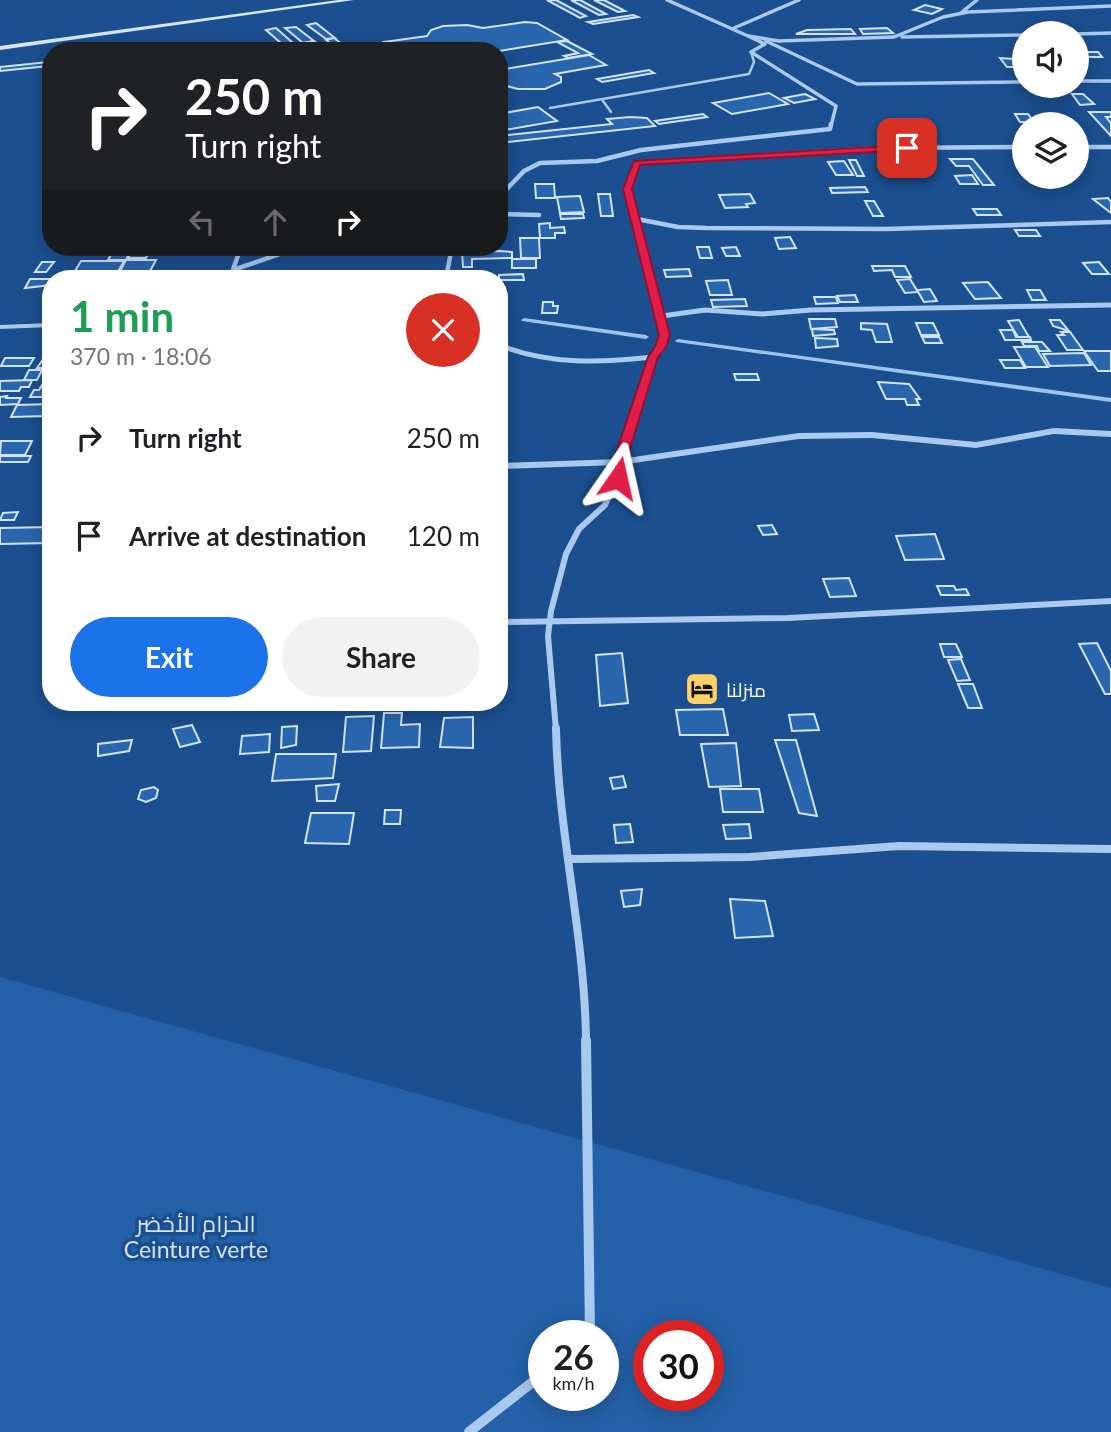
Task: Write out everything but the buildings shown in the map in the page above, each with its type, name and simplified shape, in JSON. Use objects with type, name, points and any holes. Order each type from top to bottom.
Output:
[{"type":"main road","points":[[0,46],[324,0]]},
{"type":"main road","points":[[0,46],[351,0]]},
{"type":"street","points":[[508,191],[520,174],[530,166],[542,163],[593,161],[641,150],[830,129],[836,106],[751,52],[765,44],[734,27],[667,0]]},
{"type":"street","points":[[734,27],[799,0]]},
{"type":"street","points":[[961,13],[978,0]]},
{"type":"street","points":[[1107,0],[1111,5]]},
{"type":"street","points":[[894,37],[943,17],[961,13],[1111,5]]},
{"type":"street","points":[[1089,33],[1111,33]]},
{"type":"street","points":[[748,36],[811,41],[1012,35]]},
{"type":"street","points":[[760,38],[857,84],[1012,82]]},
{"type":"street","points":[[1089,81],[1111,81]]},
{"type":"street","points":[[590,1320],[586,1002],[557,773],[550,621],[566,554],[579,528],[605,505],[618,478],[620,462],[653,357],[661,347],[665,335],[628,189],[639,162],[882,148],[1012,147]]},
{"type":"street","points":[[1089,147],[1111,147]]},
{"type":"street","points":[[508,214],[539,215]]},
{"type":"street","points":[[637,219],[707,228],[886,229],[1111,222]]},
{"type":"street","points":[[233,270],[238,256]]},
{"type":"street","points":[[233,270],[274,256]]},
{"type":"street","points":[[662,316],[705,310],[762,314],[811,310],[1111,305]]},
{"type":"street","points":[[0,327],[42,325]]},
{"type":"street","points":[[508,348],[572,361],[653,357]]},
{"type":"street","points":[[508,466],[620,462],[799,436],[872,435],[976,444],[1054,432],[1111,434]]},
{"type":"street","points":[[508,622],[788,618],[1111,601]]},
{"type":"street","points":[[568,859],[749,857],[899,846],[1111,849]]},
{"type":"street","points":[[469,1432],[528,1386]]},
{"type":"lane","points":[[550,108],[750,74],[754,62],[751,52]]},
{"type":"lane","points":[[603,101],[611,112]]},
{"type":"green space","name":"الحزام الأخضر Ceinture verte","points":[[0,977],[1111,1288],[1111,1432],[0,1432]]},
{"type":"waterway","points":[[524,320],[646,337]]},
{"type":"waterway","points":[[678,341],[1111,400]]},
{"type":"place","name":"منزلنا","points":[[702,689]]},
{"type":"route","points":[[618,478],[620,462],[653,357],[661,347],[665,335],[628,189],[635,165],[641,162],[907,148]]}]
